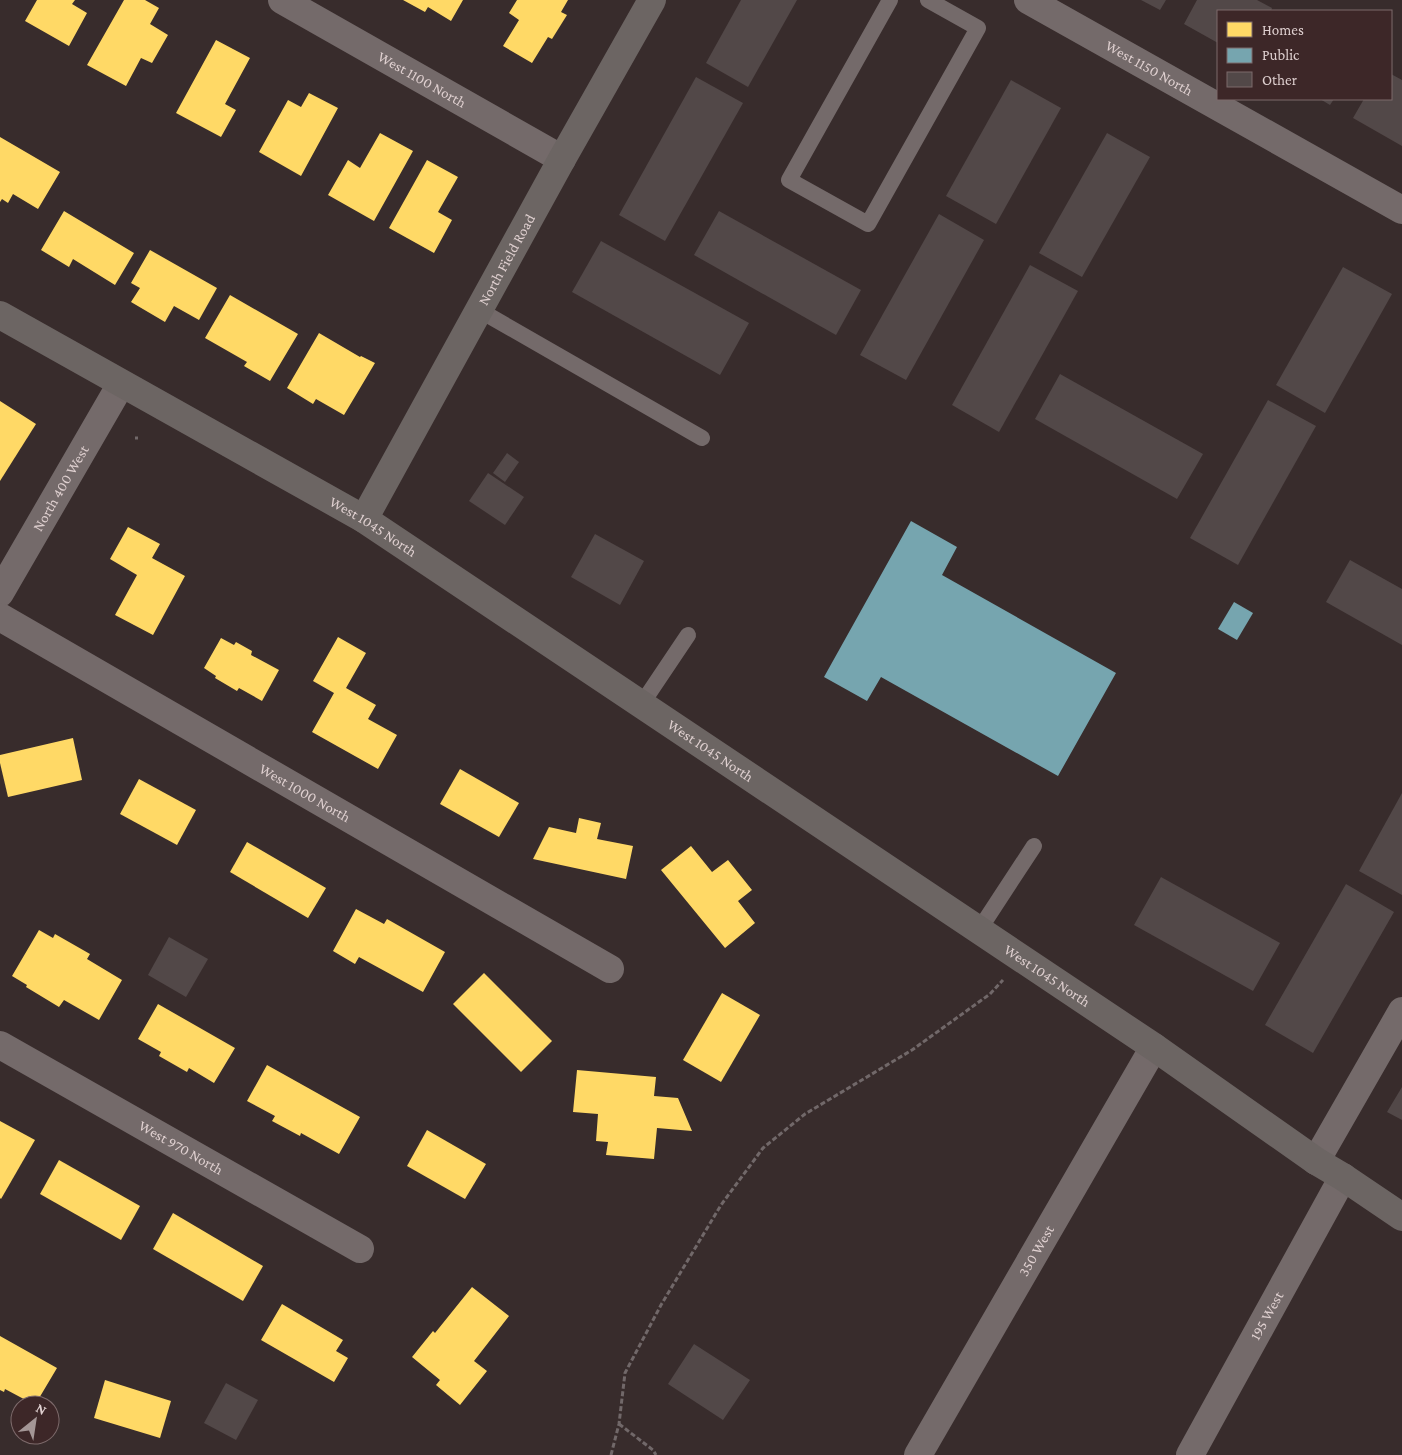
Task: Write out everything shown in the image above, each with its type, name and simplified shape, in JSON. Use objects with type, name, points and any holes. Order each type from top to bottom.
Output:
[{"type":"main road","name":"North Field Road","points":[[364,519],[562,159],[652,0]]},
{"type":"main road","name":"West 1045 North","points":[[0,315],[364,519],[1154,1047],[1316,1161],[1402,1217]]},
{"type":"street","name":"West 1100 North","points":[[282,0],[562,159]]},
{"type":"street","name":"West 1150 North","points":[[1028,0],[1402,210]]},
{"type":"street","name":"North 400 West","points":[[0,593],[121,384]]},
{"type":"street","name":"West 1000 North","points":[[0,617],[610,969]]},
{"type":"street","points":[[1316,1161],[1402,1011]]},
{"type":"street","name":"West 970 North","points":[[0,1045],[360,1249]]},
{"type":"street","name":"350 West","points":[[918,1455],[1154,1047]]},
{"type":"street","name":"195 West","points":[[1190,1455],[1343,1177]]},
{"type":"lane","points":[[890,0],[789,180],[868,224],[978,28],[946,4],[928,0]]},
{"type":"lane","points":[[479,310],[702,438]]},
{"type":"lane","points":[[641,705],[688,635]]},
{"type":"lane","points":[[978,930],[1034,846]]},
{"type":"path","points":[[611,1455],[619,1424],[625,1373],[661,1304],[721,1205],[763,1148],[804,1114],[912,1050],[990,994],[1023,960]]},
{"type":"path","points":[[619,1424],[653,1450],[656,1455]]},
{"type":"building: Homes","points":[[37,0],[75,0],[72,4],[87,13],[69,46],[25,21]]},
{"type":"building: Homes","points":[[124,0],[145,0],[159,8],[150,24],[168,35],[152,63],[141,58],[126,86],[87,65]]},
{"type":"building: Homes","points":[[403,0],[463,0],[451,21],[428,7],[425,12]]},
{"type":"building: Homes","points":[[517,0],[568,0],[561,12],[567,15],[552,39],[548,37],[532,63],[503,46],[519,20],[509,13]]},
{"type":"building: Homes","points":[[216,40],[250,58],[225,104],[236,110],[221,137],[176,113]]},
{"type":"building: Homes","points":[[309,93],[338,108],[301,176],[259,152],[288,100],[301,107]]},
{"type":"building: Homes","points":[[380,133],[413,151],[374,221],[328,195],[348,160],[360,168]]},
{"type":"building: Homes","points":[[0,137],[60,172],[38,209],[13,194],[8,203],[2,199],[0,202]]},
{"type":"building: Homes","points":[[427,160],[458,177],[438,212],[452,220],[434,253],[389,228]]},
{"type":"building: Homes","points":[[64,211],[134,253],[115,285],[73,259],[69,267],[41,250]]},
{"type":"building: Homes","points":[[150,250],[217,288],[199,320],[174,306],[165,322],[131,302],[140,288],[131,283]]},
{"type":"building: Homes","points":[[230,295],[298,334],[270,381],[244,366],[247,362],[205,338]]},
{"type":"building: Homes","points":[[319,333],[360,357],[375,363],[344,415],[316,399],[313,404],[287,388]]},
{"type":"building: Homes","points":[[0,401],[36,424],[0,481]]},
{"type":"building: Homes","points":[[128,527],[160,544],[152,558],[185,576],[153,635],[115,615],[137,575],[110,559]]},
{"type":"building: Homes","points":[[338,637],[366,653],[346,688],[376,705],[368,719],[397,735],[378,769],[312,732],[334,693],[313,681]]},
{"type":"building: Homes","points":[[221,638],[234,645],[236,642],[252,651],[251,655],[279,670],[262,701],[239,688],[237,691],[215,678],[216,676],[204,668]]},
{"type":"building: Homes","points":[[73,738],[82,780],[8,797],[0,755]]},
{"type":"building: Homes","points":[[460,769],[519,803],[499,837],[440,804]]},
{"type":"building: Homes","points":[[139,779],[196,810],[177,845],[120,814]]},
{"type":"building: Homes","points":[[579,818],[601,823],[597,839],[633,846],[626,879],[533,859],[549,827],[576,833]]},
{"type":"building: Homes","points":[[247,842],[326,888],[308,918],[230,872]]},
{"type":"building: Homes","points":[[691,846],[712,872],[728,860],[752,890],[738,901],[755,923],[725,948],[661,870]]},
{"type":"building: Homes","points":[[356,909],[384,924],[387,919],[445,952],[423,992],[359,957],[355,964],[333,951]]},
{"type":"building: Homes","points":[[39,930],[53,938],[55,934],[90,954],[87,959],[122,980],[99,1020],[64,1000],[59,1007],[12,976]]},
{"type":"building: Homes","points":[[484,973],[552,1041],[521,1072],[453,1004]]},
{"type":"building: Homes","points":[[722,993],[760,1015],[721,1082],[683,1060]]},
{"type":"building: Homes","points":[[158,1004],[235,1048],[214,1083],[189,1068],[187,1072],[159,1056],[161,1052],[138,1039]]},
{"type":"building: Homes","points":[[267,1065],[360,1117],[339,1154],[301,1133],[300,1136],[272,1121],[275,1116],[247,1101]]},
{"type":"building: Homes","points":[[577,1070],[656,1077],[654,1096],[678,1098],[692,1131],[657,1128],[654,1159],[606,1155],[608,1142],[596,1141],[598,1114],[573,1112]]},
{"type":"building: Homes","points":[[0,1121],[35,1140],[1,1199],[0,1198]]},
{"type":"building: Homes","points":[[427,1130],[486,1164],[465,1199],[407,1166]]},
{"type":"building: Homes","points":[[59,1160],[140,1206],[121,1240],[40,1194]]},
{"type":"building: Homes","points":[[173,1213],[263,1266],[243,1301],[153,1249]]},
{"type":"building: Homes","points":[[472,1287],[509,1316],[474,1361],[487,1371],[460,1405],[436,1385],[440,1380],[412,1357],[433,1331],[435,1333]]},
{"type":"building: Homes","points":[[282,1304],[343,1340],[336,1351],[348,1358],[334,1382],[261,1340]]},
{"type":"building: Homes","points":[[0,1336],[57,1368],[41,1395],[16,1395],[5,1389],[4,1392],[0,1390]]},
{"type":"building: Homes","points":[[105,1380],[171,1401],[160,1438],[94,1418]]},
{"type":"building: Public","points":[[911,521],[957,547],[942,575],[1116,673],[1058,776],[881,677],[867,701],[824,677]]},
{"type":"building: Public","points":[[1234,602],[1253,613],[1237,640],[1218,629]]},
{"type":"building: Other","points":[[741,0],[797,0],[748,87],[706,63]]},
{"type":"building: Other","points":[[1141,0],[1166,0],[1160,10]]},
{"type":"building: Other","points":[[1197,0],[1257,0],[1272,8],[1271,10],[1217,10],[1217,42],[1184,24]]},
{"type":"building: Other","points":[[1392,75],[1402,80],[1402,146],[1353,118],[1363,100],[1392,100]]},
{"type":"building: Other","points":[[696,77],[743,103],[665,241],[619,215]]},
{"type":"building: Other","points":[[1011,80],[1061,108],[996,224],[946,196]]},
{"type":"building: Other","points":[[1322,100],[1333,100],[1330,105]]},
{"type":"building: Other","points":[[1107,133],[1150,157],[1082,277],[1039,253]]},
{"type":"building: Other","points":[[719,211],[861,290],[836,335],[694,255]]},
{"type":"building: Other","points":[[939,214],[984,240],[906,380],[860,355]]},
{"type":"building: Other","points":[[601,241],[749,323],[720,375],[572,292]]},
{"type":"building: Other","points":[[1030,265],[1078,291],[999,432],[952,405]]},
{"type":"building: Other","points":[[1343,267],[1392,294],[1325,413],[1276,385]]},
{"type":"building: Other","points":[[1060,374],[1203,454],[1177,499],[1035,419]]},
{"type":"building: Other","points":[[1268,400],[1316,426],[1238,565],[1190,538]]},
{"type":"building: Other","points":[[507,453],[519,462],[505,482],[493,473]]},
{"type":"building: Other","points":[[488,473],[524,497],[505,525],[469,501]]},
{"type":"building: Other","points":[[595,534],[644,561],[620,605],[571,577]]},
{"type":"building: Other","points":[[1350,560],[1402,589],[1402,645],[1326,602]]},
{"type":"building: Other","points":[[1402,793],[1402,895],[1359,871]]},
{"type":"building: Other","points":[[1161,877],[1280,943],[1253,991],[1134,925]]},
{"type":"building: Other","points":[[1346,884],[1394,912],[1313,1053],[1265,1025]]},
{"type":"building: Other","points":[[169,937],[208,959],[186,997],[148,975]]},
{"type":"building: Other","points":[[1402,1087],[1402,1120],[1387,1112]]},
{"type":"building: Other","points":[[694,1344],[750,1380],[723,1420],[668,1384]]},
{"type":"building: Other","points":[[226,1383],[258,1400],[236,1440],[204,1423]]}]
